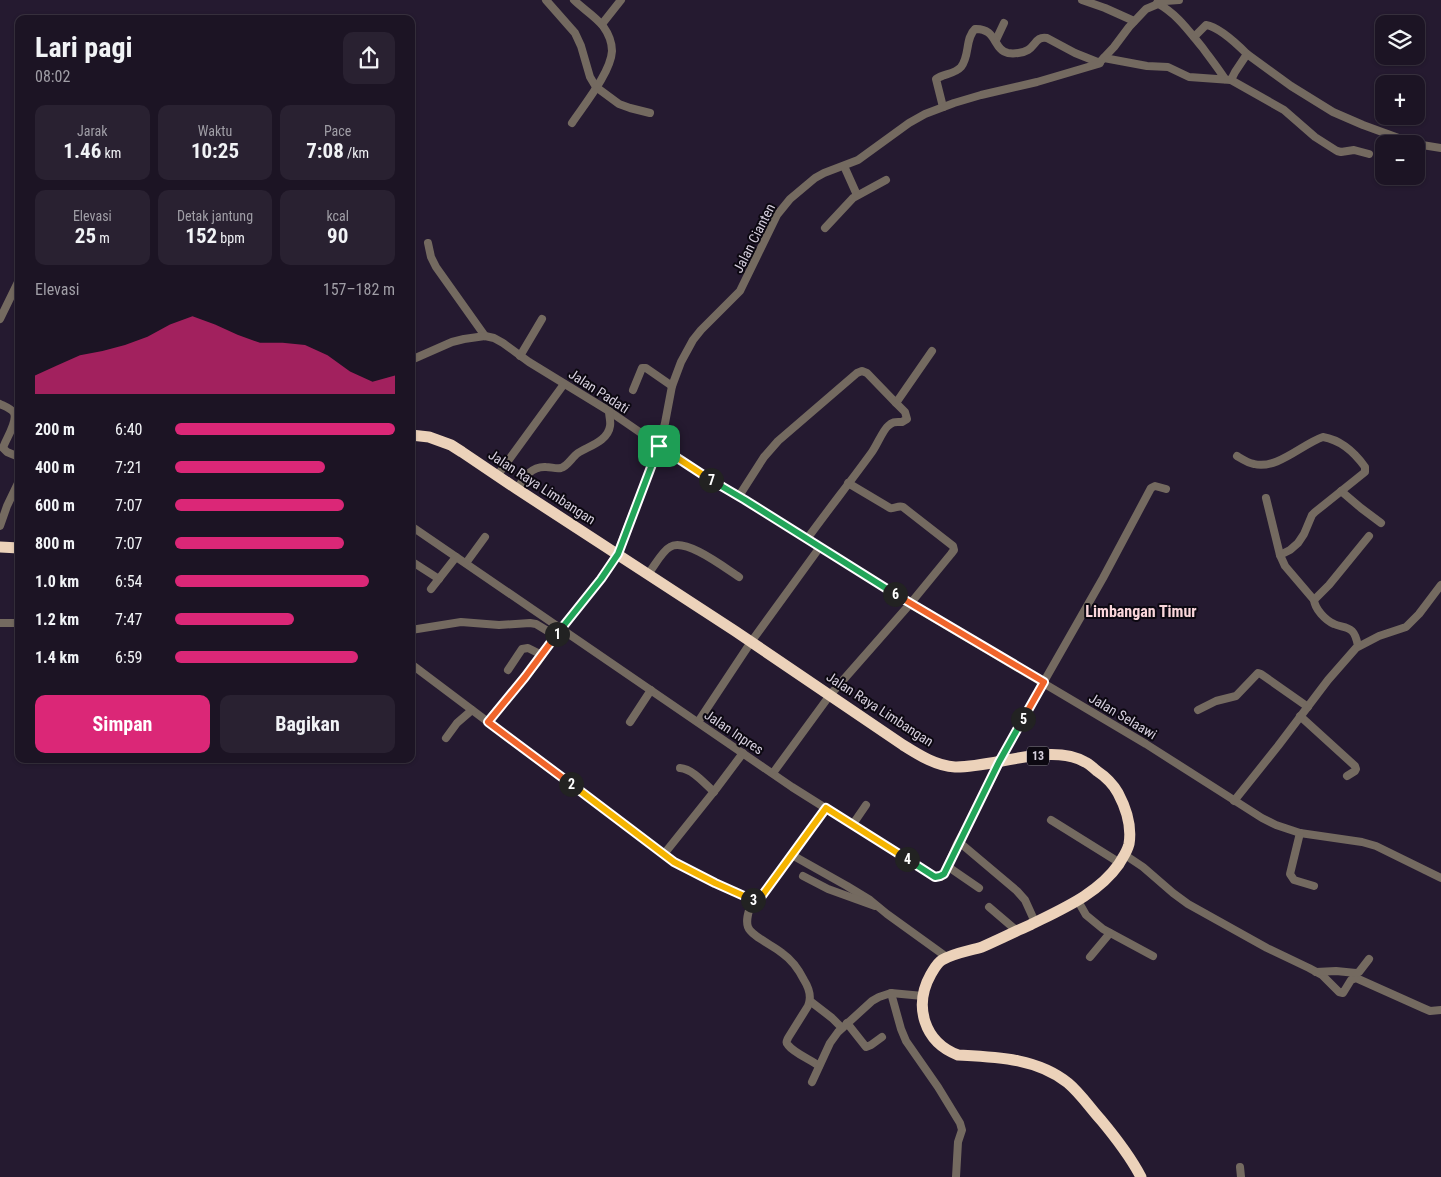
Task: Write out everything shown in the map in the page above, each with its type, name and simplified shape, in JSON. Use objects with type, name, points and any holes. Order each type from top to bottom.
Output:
[{"type":"highway","name":"Jalan Raya Limbangan","points":[[415,435],[429,436],[451,445],[751,642],[903,745],[928,759],[955,767],[1046,755],[1071,756],[1086,762],[1114,786],[1126,812],[1130,830],[1129,842],[1122,859],[1112,874],[1078,901],[984,946],[939,963],[928,979],[923,996],[925,1023],[931,1036],[942,1047],[958,1055],[1024,1061],[1037,1065],[1058,1076],[1077,1091],[1116,1138],[1141,1177]]},
{"type":"highway","points":[[0,547],[15,548]]},
{"type":"street","points":[[546,0],[575,33],[590,77],[596,87],[619,104],[650,113]]},
{"type":"street","points":[[572,122],[596,87],[608,65],[612,50],[607,32],[602,24],[574,0]]},
{"type":"street","points":[[602,24],[620,0]]},
{"type":"street","points":[[1082,0],[1134,21]]},
{"type":"street","points":[[1102,60],[1146,9],[1165,1],[1179,0]]},
{"type":"street","points":[[1158,3],[1174,14],[1228,79],[1284,110],[1316,137],[1337,151],[1354,150],[1369,154]]},
{"type":"street","points":[[996,40],[1004,24]]},
{"type":"street","points":[[1194,37],[1208,25],[1223,34],[1291,86],[1333,112],[1390,135]]},
{"type":"street","points":[[942,107],[936,79],[960,67],[964,60],[972,31],[975,29],[982,30],[992,36],[999,48],[1004,52],[1012,53],[1027,50],[1042,37],[1074,53],[1102,60],[1168,67],[1189,77],[1210,79],[1228,79],[1247,54]]},
{"type":"street","name":"Jalan Cianten","points":[[488,722],[601,579],[618,554],[659,446],[672,386],[681,362],[701,330],[740,291],[772,224],[783,207],[815,178],[858,160],[909,123],[925,114],[980,95],[1090,67],[1102,60]]},
{"type":"street","points":[[1425,146],[1441,148]]},
{"type":"street","points":[[844,166],[857,195]]},
{"type":"street","points":[[825,228],[857,195],[886,180]]},
{"type":"street","points":[[415,358],[452,342],[485,336],[436,267],[431,257],[428,243]]},
{"type":"street","points":[[0,319],[15,288]]},
{"type":"street","points":[[520,356],[542,319]]},
{"type":"street","name":"Jalan Padati","points":[[485,336],[503,343],[705,477],[739,496],[910,604]]},
{"type":"street","points":[[896,403],[932,352]]},
{"type":"street","points":[[633,390],[642,368],[646,368],[672,386]]},
{"type":"street","points":[[739,496],[764,457],[778,440],[857,373],[862,371],[867,373],[905,412],[907,419],[902,422],[893,422],[886,427],[880,441],[807,539]]},
{"type":"street","points":[[497,476],[564,384]]},
{"type":"street","points":[[0,404],[12,411],[14,416],[12,428],[3,448],[15,455]]},
{"type":"street","points":[[517,489],[529,472],[535,468],[563,467],[580,452],[600,440],[609,431],[608,411]]},
{"type":"street","points":[[1237,456],[1253,464],[1268,464],[1278,461],[1323,437],[1329,438],[1347,448],[1365,468],[1365,472],[1312,515],[1298,543],[1280,555]]},
{"type":"street","points":[[773,773],[830,695],[910,604],[954,550],[950,544],[903,507],[890,508],[848,483]]},
{"type":"street","points":[[979,888],[947,866],[999,762],[1103,578],[1151,488],[1156,486],[1166,489]]},
{"type":"street","points":[[0,526],[15,489]]},
{"type":"street","points":[[1341,491],[1381,523]]},
{"type":"street","points":[[1266,498],[1280,555],[1285,566],[1330,622],[1352,631],[1356,636],[1358,646]]},
{"type":"street","name":"Jalan Inpres","points":[[415,529],[792,787],[935,877],[940,876],[947,866]]},
{"type":"street","points":[[1314,600],[1330,585],[1369,536]]},
{"type":"street","points":[[466,563],[485,538]]},
{"type":"street","points":[[648,574],[667,549],[675,544],[681,544],[698,551],[739,577]]},
{"type":"street","points":[[698,722],[751,642],[820,547]]},
{"type":"street","points":[[431,589],[456,557]]},
{"type":"street","points":[[415,564],[438,579]]},
{"type":"street","points":[[1234,800],[1328,680],[1358,646],[1378,636],[1406,626],[1419,614],[1441,585]]},
{"type":"street","name":"Jalan Selaawi","points":[[910,604],[1044,682],[1276,825],[1300,833],[1362,842],[1376,846],[1441,878]]},
{"type":"street","points":[[415,629],[461,622],[500,625],[530,623],[536,624],[556,636]]},
{"type":"street","points":[[0,623],[15,623]]},
{"type":"street","points":[[508,670],[522,649],[528,648],[542,655]]},
{"type":"street","points":[[415,667],[664,854],[687,869],[752,900],[761,897],[826,808]]},
{"type":"street","points":[[1198,710],[1216,701],[1236,696],[1258,673],[1308,707]]},
{"type":"street","points":[[630,722],[651,690]]},
{"type":"street","points":[[446,738],[457,723],[472,710]]},
{"type":"street","points":[[1300,716],[1355,766],[1355,771],[1348,776]]},
{"type":"street","points":[[664,854],[743,753]]},
{"type":"street","points":[[680,768],[690,771],[714,792]]},
{"type":"street","points":[[853,824],[866,805]]},
{"type":"street","points":[[1051,820],[1122,859],[1143,866],[1188,904],[1322,975],[1342,993],[1346,990],[1351,980],[1356,978],[1422,1008],[1430,1011],[1441,1010]]},
{"type":"street","points":[[1300,833],[1290,874],[1294,880],[1314,886]]},
{"type":"street","points":[[959,842],[1018,891],[1035,922]]},
{"type":"street","points":[[792,855],[870,900],[948,958]]},
{"type":"street","points":[[802,876],[828,889],[877,906]]},
{"type":"street","points":[[752,900],[747,920],[751,932],[790,959],[808,988],[810,1001],[786,1042],[819,1066]]},
{"type":"street","points":[[1078,901],[1086,915],[1103,929],[1153,956]]},
{"type":"street","points":[[989,907],[1017,931]]},
{"type":"street","points":[[1090,956],[1110,933]]},
{"type":"street","points":[[1316,972],[1356,973],[1359,972],[1369,959]]},
{"type":"street","points":[[812,1082],[830,1043],[844,1026],[879,996],[891,993],[923,996]]},
{"type":"street","points":[[891,993],[906,1041],[960,1123],[962,1130],[958,1142],[956,1177]]},
{"type":"street","points":[[810,1001],[844,1026],[866,1047],[882,1037]]},
{"type":"street","points":[[1240,1167],[1241,1177]]},
{"type":"district","name":"Limbangan Timur","points":[[1141,611]]},
{"type":"route","points":[[659,446],[705,477],[745,500],[910,604],[1044,682],[999,762],[957,844],[944,874],[935,877],[826,808],[761,897],[752,900],[674,862],[488,722],[537,662],[618,554],[659,446]]}]
